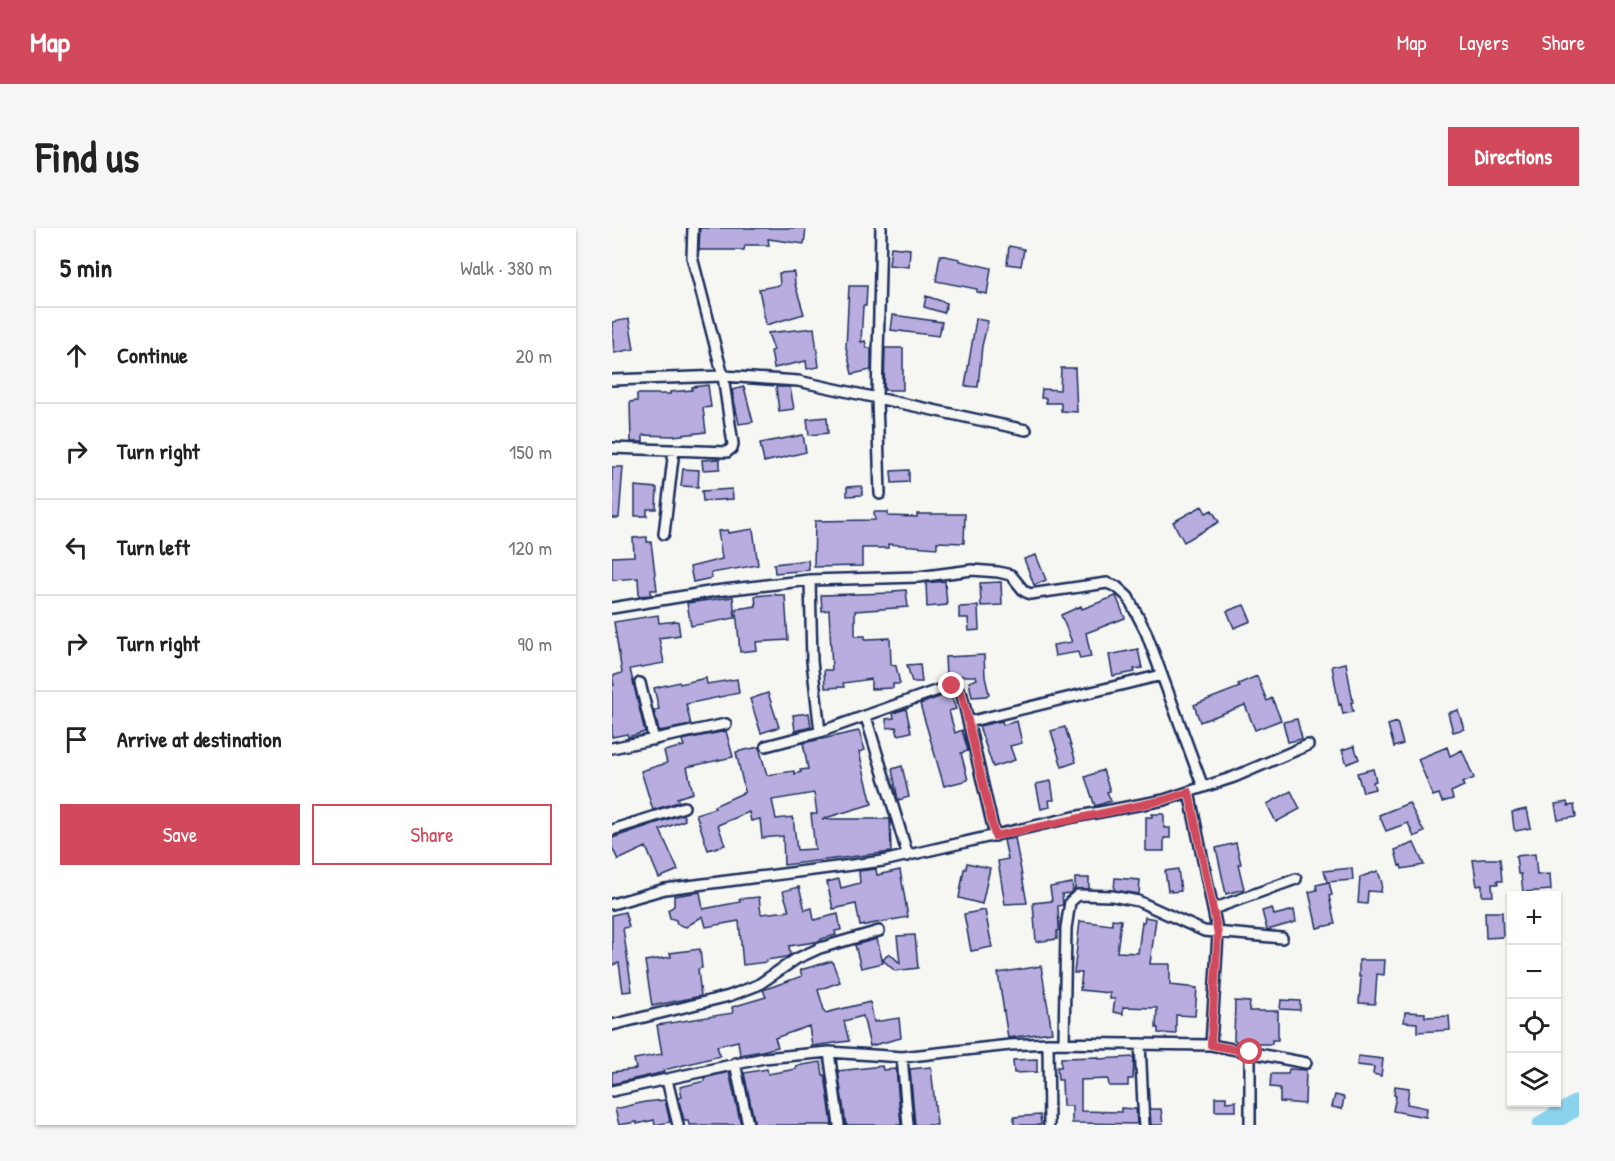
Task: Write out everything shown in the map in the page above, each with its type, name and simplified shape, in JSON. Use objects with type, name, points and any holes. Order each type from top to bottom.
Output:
[{"type":"street","points":[[612,448],[727,452],[732,448],[723,376],[692,257],[693,228]]},
{"type":"street","points":[[880,494],[877,398],[881,228]]},
{"type":"street","points":[[612,380],[723,376],[798,381],[1026,430]]},
{"type":"street","points":[[664,534],[674,450]]},
{"type":"street","points":[[612,608],[715,591],[810,580],[918,577],[972,570],[1011,575],[1024,591],[1030,594],[1107,583],[1117,587],[1128,597],[1146,632],[1203,787]]},
{"type":"street","points":[[810,580],[813,661],[820,732]]},
{"type":"street","points":[[968,722],[1162,675]]},
{"type":"street","points":[[640,683],[654,740]]},
{"type":"street","points":[[766,746],[820,732],[952,686],[957,688],[962,695],[995,836]]},
{"type":"street","points":[[866,717],[908,856]]},
{"type":"street","points":[[612,748],[726,724]]},
{"type":"street","points":[[612,904],[665,889],[883,861],[1164,800],[1234,777],[1308,745]]},
{"type":"street","points":[[1189,792],[1218,934],[1211,1045]]},
{"type":"street","points":[[612,830],[684,807]]},
{"type":"street","points":[[1213,909],[1296,879]]},
{"type":"street","points":[[1064,1043],[1066,928],[1070,902],[1077,895],[1112,896],[1138,901],[1204,931],[1218,934],[1282,938]]},
{"type":"street","points":[[612,1025],[729,996],[758,985],[796,959],[820,948],[879,931]]},
{"type":"street","points":[[1048,1043],[1049,1125]]},
{"type":"street","points":[[612,1091],[764,1058],[829,1052],[902,1057],[1048,1043],[1211,1045],[1306,1063]]},
{"type":"street","points":[[1140,1044],[1144,1125]]},
{"type":"street","points":[[829,1052],[839,1125]]},
{"type":"street","points":[[1250,1052],[1250,1125]]},
{"type":"street","points":[[902,1057],[908,1125]]},
{"type":"street","points":[[735,1063],[748,1125]]},
{"type":"street","points":[[667,1080],[678,1125]]},
{"type":"building","points":[[700,228],[806,228],[804,244],[768,239],[769,245],[745,245],[744,250],[699,250]]},
{"type":"building","points":[[1009,246],[1024,249],[1021,266],[1007,264]]},
{"type":"building","points":[[891,247],[910,249],[909,267],[889,265]]},
{"type":"building","points":[[940,255],[991,268],[987,294],[977,292],[977,289],[936,281]]},
{"type":"building","points":[[794,272],[795,284],[804,314],[766,325],[759,289],[780,285],[779,273]]},
{"type":"building","points":[[849,286],[867,286],[866,306],[863,306],[861,342],[865,341],[867,348],[871,348],[871,370],[852,374],[846,348]]},
{"type":"building","points":[[926,296],[947,303],[944,313],[924,307]]},
{"type":"building","points":[[893,315],[942,322],[939,336],[891,330]]},
{"type":"building","points":[[629,319],[634,349],[614,353],[612,322]]},
{"type":"building","points":[[976,319],[988,321],[982,346],[978,387],[965,386]]},
{"type":"building","points":[[814,328],[819,367],[807,369],[806,361],[774,368],[771,351],[774,350],[768,333]]},
{"type":"building","points":[[885,348],[903,348],[903,390],[884,390]]},
{"type":"building","points":[[1061,368],[1075,368],[1077,412],[1061,411],[1061,403],[1046,403],[1046,398],[1041,398],[1042,389],[1060,390]]},
{"type":"building","points":[[708,385],[711,407],[703,408],[706,432],[673,436],[643,435],[643,442],[631,442],[630,402],[637,401],[637,394],[670,394],[670,392],[692,390],[692,387]]},
{"type":"building","points":[[744,387],[753,422],[739,424],[732,390]]},
{"type":"building","points":[[776,387],[790,387],[794,409],[779,411]]},
{"type":"building","points":[[827,417],[828,433],[809,435],[807,419]]},
{"type":"building","points":[[803,435],[806,452],[764,462],[760,443]]},
{"type":"building","points":[[720,459],[720,469],[703,470],[702,460]]},
{"type":"building","points":[[612,467],[623,467],[619,518],[612,518]]},
{"type":"building","points":[[683,469],[699,470],[698,487],[681,486]]},
{"type":"building","points":[[909,470],[909,482],[892,483],[891,471]]},
{"type":"building","points":[[635,486],[657,488],[656,509],[647,509],[647,516],[635,516]]},
{"type":"building","points":[[862,486],[862,495],[847,496],[847,487]]},
{"type":"building","points":[[732,489],[733,499],[703,501],[702,491]]},
{"type":"building","points":[[1202,506],[1206,513],[1212,510],[1219,522],[1184,542],[1173,522]]},
{"type":"building","points":[[874,512],[888,512],[888,516],[917,517],[917,514],[965,514],[964,543],[937,542],[937,548],[888,544],[888,548],[862,548],[862,566],[814,567],[815,521],[875,520]]},
{"type":"building","points":[[753,529],[758,565],[711,573],[712,578],[693,582],[690,567],[722,559],[718,531],[728,530],[728,533]]},
{"type":"building","points":[[647,537],[647,542],[651,542],[657,590],[651,590],[651,595],[639,596],[638,578],[612,580],[612,557],[634,556],[633,538]]},
{"type":"building","points":[[1036,555],[1046,580],[1034,585],[1024,559]]},
{"type":"building","points":[[808,560],[809,570],[775,573],[774,564]]},
{"type":"building","points":[[945,581],[947,605],[927,607],[926,583]]},
{"type":"building","points":[[1001,582],[1002,605],[981,606],[980,583]]},
{"type":"building","points":[[906,590],[908,607],[855,611],[855,636],[865,636],[865,639],[890,638],[891,665],[896,666],[900,684],[893,684],[893,688],[871,689],[871,679],[843,683],[844,687],[825,688],[824,670],[832,670],[829,610],[822,611],[821,595],[893,593],[893,591]]},
{"type":"building","points":[[785,595],[788,640],[756,642],[757,650],[740,652],[736,609],[756,606],[755,596]]},
{"type":"building","points":[[1116,596],[1125,618],[1086,633],[1091,657],[1080,659],[1078,652],[1055,656],[1053,645],[1072,642],[1061,615],[1081,606],[1082,609]]},
{"type":"building","points":[[733,597],[735,618],[691,626],[687,603]]},
{"type":"building","points":[[1244,605],[1251,621],[1234,628],[1227,611]]},
{"type":"building","points":[[978,606],[979,630],[969,631],[968,618],[959,618],[959,607]]},
{"type":"building","points":[[658,615],[659,623],[678,621],[680,635],[659,638],[664,663],[630,669],[645,732],[628,737],[627,734],[612,737],[612,686],[614,685],[612,676],[622,673],[614,622]]},
{"type":"building","points":[[1138,649],[1142,668],[1134,669],[1135,672],[1113,676],[1109,655]]},
{"type":"building","points":[[984,655],[985,677],[989,694],[972,697],[969,682],[977,679],[976,676],[946,676],[945,657]]},
{"type":"building","points":[[1346,663],[1353,712],[1343,714],[1341,704],[1339,705],[1332,666]]},
{"type":"building","points":[[920,664],[922,682],[912,682],[907,665]]},
{"type":"building","points":[[1257,676],[1267,701],[1272,698],[1281,720],[1255,730],[1245,705],[1200,722],[1194,705],[1240,687],[1238,684]]},
{"type":"building","points":[[706,678],[707,684],[737,679],[739,693],[686,704],[691,725],[659,731],[654,710],[659,709],[654,688]]},
{"type":"building","points":[[768,693],[779,727],[761,733],[750,699]]},
{"type":"building","points":[[950,693],[956,709],[949,711],[955,733],[962,730],[968,751],[961,753],[968,780],[944,786],[920,704]]},
{"type":"building","points":[[906,709],[911,732],[898,735],[896,727],[887,728],[886,719],[894,718],[893,713]]},
{"type":"building","points":[[1458,710],[1464,729],[1453,732],[1448,713]]},
{"type":"building","points":[[809,713],[811,727],[795,731],[793,715]]},
{"type":"building","points":[[1297,719],[1302,739],[1288,742],[1283,722]]},
{"type":"building","points":[[1002,721],[1003,725],[1017,721],[1022,743],[1010,746],[1015,760],[993,767],[979,726]]},
{"type":"building","points":[[1397,722],[1403,744],[1394,747],[1388,725]]},
{"type":"building","points":[[1065,727],[1076,762],[1062,767],[1051,731]]},
{"type":"building","points":[[726,731],[733,757],[687,767],[693,793],[677,798],[679,802],[653,810],[641,771],[667,763],[664,751],[684,746],[682,740]]},
{"type":"building","points":[[859,731],[865,750],[859,752],[872,804],[822,819],[890,819],[891,852],[784,865],[783,836],[762,838],[760,819],[751,821],[749,812],[718,825],[725,845],[708,850],[696,814],[715,808],[714,806],[745,792],[736,752],[759,747],[767,775],[794,771],[795,774],[801,772],[800,770],[808,769],[803,743]],"holes":[[[814,793],[817,814],[811,814],[815,849],[797,850],[793,817],[776,819],[772,800]]]},
{"type":"building","points":[[1354,746],[1359,759],[1347,764],[1342,750]]},
{"type":"building","points":[[1447,747],[1450,756],[1462,750],[1474,778],[1462,783],[1464,786],[1451,792],[1453,799],[1442,802],[1439,794],[1433,796],[1418,759]]},
{"type":"building","points":[[902,766],[909,797],[898,800],[892,769]]},
{"type":"building","points":[[1373,769],[1375,789],[1363,792],[1357,773]]},
{"type":"building","points":[[1103,770],[1111,801],[1095,806],[1085,777]]},
{"type":"building","points":[[1051,781],[1054,800],[1049,800],[1050,807],[1041,809],[1036,784]]},
{"type":"building","points":[[1291,791],[1300,809],[1276,822],[1267,804]]},
{"type":"building","points":[[1567,802],[1568,806],[1574,805],[1576,817],[1558,820],[1555,804]]},
{"type":"building","points":[[1409,803],[1424,832],[1414,837],[1408,823],[1386,831],[1379,815]]},
{"type":"building","points":[[1527,809],[1531,828],[1516,831],[1512,812]]},
{"type":"building","points":[[683,814],[685,820],[660,830],[678,870],[659,878],[646,847],[618,860],[612,847],[612,838]]},
{"type":"building","points":[[1152,814],[1164,814],[1164,828],[1170,828],[1170,838],[1164,838],[1164,851],[1146,851],[1146,817],[1152,817]]},
{"type":"building","points":[[1015,838],[1027,903],[1005,904],[998,861],[1008,859],[1004,840]]},
{"type":"building","points":[[1236,843],[1244,889],[1226,894],[1216,848]]},
{"type":"building","points":[[1414,843],[1424,865],[1402,869],[1395,850]]},
{"type":"building","points":[[1535,854],[1537,875],[1550,874],[1551,890],[1523,891],[1516,856]]},
{"type":"building","points":[[1500,859],[1502,881],[1492,884],[1493,896],[1482,896],[1482,885],[1477,886],[1473,860]]},
{"type":"building","points":[[967,863],[990,868],[982,904],[959,898]]},
{"type":"building","points":[[1352,868],[1353,880],[1327,882],[1324,871]]},
{"type":"building","points":[[876,869],[877,875],[900,870],[908,917],[860,926],[856,904],[833,909],[827,882],[839,879],[841,888],[860,883],[859,871]]},
{"type":"building","points":[[1178,869],[1181,891],[1168,891],[1165,871]]},
{"type":"building","points":[[1378,871],[1382,883],[1381,892],[1368,891],[1367,904],[1358,903],[1360,877]]},
{"type":"building","points":[[1075,878],[1089,878],[1089,889],[1075,889]]},
{"type":"building","points":[[1115,878],[1140,880],[1139,894],[1114,890]]},
{"type":"building","points":[[1329,882],[1332,895],[1329,896],[1335,924],[1317,928],[1309,892],[1317,890],[1316,885]]},
{"type":"building","points":[[1072,883],[1073,890],[1062,894],[1063,905],[1058,906],[1057,939],[1036,942],[1033,903],[1052,901],[1050,887]]},
{"type":"building","points":[[799,887],[805,910],[812,908],[814,920],[838,914],[841,930],[835,931],[836,935],[821,939],[821,941],[789,946],[790,955],[766,960],[767,962],[743,965],[739,921],[706,927],[703,916],[686,927],[670,918],[668,910],[674,906],[674,896],[700,892],[703,909],[740,902],[739,899],[759,897],[761,914],[789,911],[783,891]]},
{"type":"building","points":[[1272,908],[1274,915],[1294,910],[1296,922],[1267,930],[1262,911]]},
{"type":"building","points":[[985,910],[992,947],[971,951],[964,914]]},
{"type":"building","points":[[625,912],[629,927],[623,928],[632,991],[623,992],[619,963],[612,965],[612,915]]},
{"type":"building","points":[[1485,912],[1502,912],[1503,937],[1486,938]]},
{"type":"building","points":[[1145,917],[1156,919],[1150,964],[1170,964],[1170,985],[1197,988],[1195,1016],[1176,1015],[1176,1034],[1158,1033],[1157,1008],[1123,1007],[1123,1014],[1113,1012],[1115,999],[1110,999],[1110,993],[1080,990],[1082,973],[1074,973],[1080,921],[1112,925],[1112,919],[1121,920],[1117,952],[1138,953],[1142,922]]},
{"type":"building","points":[[915,935],[918,968],[895,971],[883,960],[889,953],[900,963],[897,936]]},
{"type":"building","points":[[877,939],[883,963],[861,968],[855,945]]},
{"type":"building","points":[[700,949],[702,968],[698,969],[701,996],[652,1006],[645,961],[671,957],[670,953]]},
{"type":"building","points":[[1359,960],[1385,960],[1384,975],[1377,974],[1375,1004],[1359,1003],[1361,977],[1359,977]]},
{"type":"building","points":[[832,961],[840,982],[818,990],[825,1013],[870,1002],[874,1022],[899,1018],[901,1038],[870,1046],[863,1016],[844,1021],[849,1041],[812,1046],[809,1026],[775,1038],[778,1047],[740,1055],[738,1041],[717,1046],[720,1056],[612,1084],[612,1072],[636,1069],[634,1059],[662,1054],[657,1025],[733,1013],[732,1007],[766,997],[763,990],[802,976],[800,970]]},
{"type":"building","points":[[1041,966],[1052,1032],[1008,1038],[998,973]]},
{"type":"building","points":[[1281,1000],[1300,1001],[1300,1010],[1280,1009]]},
{"type":"building","points":[[1235,1001],[1250,1002],[1249,1011],[1278,1011],[1278,1040],[1272,1040],[1272,1044],[1241,1044],[1234,1040]]},
{"type":"building","points":[[1405,1012],[1425,1013],[1425,1017],[1449,1016],[1450,1030],[1417,1032],[1417,1023],[1404,1022]]},
{"type":"building","points":[[1358,1056],[1383,1059],[1381,1076],[1373,1074],[1374,1067],[1357,1065]]},
{"type":"building","points":[[1099,1057],[1099,1059],[1134,1057],[1133,1079],[1128,1079],[1128,1086],[1109,1086],[1108,1079],[1081,1080],[1081,1111],[1121,1112],[1121,1108],[1136,1109],[1137,1124],[1072,1123],[1072,1106],[1063,1106],[1062,1080],[1058,1080],[1057,1067],[1061,1067],[1061,1058]]},
{"type":"building","points":[[1037,1059],[1037,1072],[1014,1073],[1013,1060]]},
{"type":"building","points":[[821,1062],[832,1125],[755,1125],[744,1073],[767,1069],[768,1074]]},
{"type":"building","points":[[882,1066],[883,1070],[896,1069],[901,1125],[846,1125],[838,1071]]},
{"type":"building","points":[[931,1067],[937,1125],[915,1125],[910,1069]]},
{"type":"building","points":[[1289,1069],[1306,1070],[1305,1104],[1280,1102],[1280,1088],[1270,1087],[1271,1074],[1288,1074]]},
{"type":"building","points":[[729,1072],[741,1125],[689,1125],[688,1120],[684,1120],[678,1098],[682,1097],[680,1087]]},
{"type":"building","points":[[1395,1086],[1409,1088],[1407,1104],[1427,1108],[1426,1117],[1393,1111]]},
{"type":"building","points":[[1335,1095],[1344,1097],[1342,1109],[1332,1107]]},
{"type":"building","points":[[1215,1097],[1226,1097],[1226,1102],[1236,1101],[1236,1111],[1215,1111]]},
{"type":"building","points":[[665,1100],[670,1122],[655,1125],[654,1120],[619,1125],[615,1109]]},
{"type":"building","points":[[1150,1109],[1161,1109],[1163,1125],[1151,1125]]},
{"type":"building","points":[[1040,1115],[1041,1125],[1014,1125],[1014,1117]]},
{"type":"waterway","points":[[1543,1125],[1579,1104]]},
{"type":"route","points":[[952,686],[957,688],[962,695],[995,836],[1164,800],[1189,792],[1218,934],[1211,1045],[1250,1052]]}]
